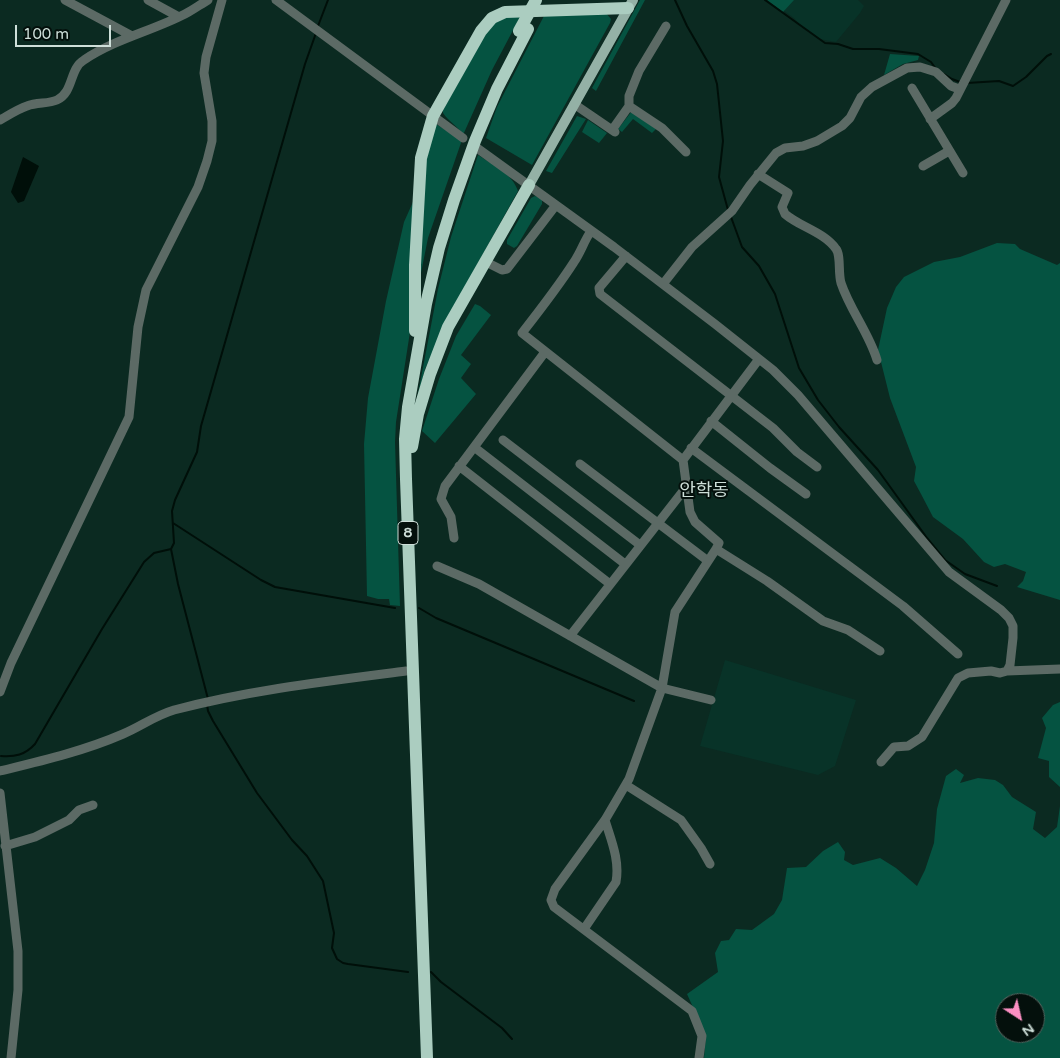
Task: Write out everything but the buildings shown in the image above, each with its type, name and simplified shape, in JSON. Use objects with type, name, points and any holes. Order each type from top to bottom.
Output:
[{"type":"highway","name":"8","points":[[427,1058],[406,479],[405,439],[408,407],[426,304],[439,248],[454,200],[475,142],[536,0]]},
{"type":"highway","name":"8","points":[[420,1058],[399,490],[401,405],[432,249],[446,199],[490,88],[523,30],[544,0]]},
{"type":"highway","points":[[415,331],[415,265],[421,158],[433,116],[481,31],[492,18],[505,12],[631,4]]},
{"type":"highway","points":[[406,479],[418,414],[430,374],[448,328],[529,185]]},
{"type":"main road","points":[[529,185],[631,4]]},
{"type":"street","points":[[65,0],[132,36]]},
{"type":"street","points":[[148,0],[179,17]]},
{"type":"street","points":[[0,120],[28,105],[58,100],[65,95],[69,88],[78,64],[106,47],[179,17],[208,0]]},
{"type":"street","points":[[0,692],[11,663],[129,417],[138,327],[146,290],[198,187],[212,141],[212,121],[204,72],[206,57],[222,0]]},
{"type":"street","points":[[276,0],[463,138]]},
{"type":"street","points":[[930,119],[952,103],[1006,0]]},
{"type":"street","points":[[574,104],[613,131],[629,106],[629,96],[639,71],[666,26]]},
{"type":"street","points":[[663,284],[692,246],[730,213],[758,174],[776,153],[785,148],[803,146],[817,141],[842,126],[850,118],[861,97],[872,86],[907,68],[920,67],[936,72],[951,86],[959,89]]},
{"type":"street","points":[[912,88],[963,173]]},
{"type":"street","points":[[629,106],[662,128],[686,152]]},
{"type":"street","points":[[477,148],[663,284],[759,359],[798,395],[949,572],[1009,618],[1013,626],[1013,638],[1010,665],[1007,671]]},
{"type":"street","points":[[923,166],[950,151]]},
{"type":"street","points":[[758,174],[788,194],[782,207],[785,214],[822,237],[838,250],[838,270],[842,284],[849,302],[873,346],[877,360]]},
{"type":"street","points":[[486,262],[502,270],[511,266],[556,205]]},
{"type":"street","points":[[591,231],[560,284],[522,333],[683,460]]},
{"type":"street","points":[[626,256],[599,288],[600,294],[773,428],[797,452],[817,467]]},
{"type":"street","points":[[454,538],[451,517],[441,498],[445,486],[546,352]]},
{"type":"street","points":[[699,1058],[702,1036],[692,1011],[554,906],[552,900],[555,890],[605,820],[626,785],[662,688],[675,612],[719,542],[696,522],[690,512],[683,460],[759,359]]},
{"type":"street","points":[[712,421],[770,468],[806,494]]},
{"type":"street","points":[[503,440],[640,545]]},
{"type":"street","points":[[474,447],[625,564]]},
{"type":"street","points":[[691,448],[903,606],[958,654]]},
{"type":"street","points":[[580,464],[708,561]]},
{"type":"street","points":[[459,466],[610,584]]},
{"type":"street","points":[[570,636],[687,486]]},
{"type":"street","points":[[716,548],[823,621],[848,630],[880,651]]},
{"type":"street","points":[[436,566],[479,584],[662,688],[710,700]]},
{"type":"street","points":[[881,762],[894,747],[908,746],[922,737],[958,678],[968,673],[1060,669]]},
{"type":"street","points":[[0,771],[97,744],[124,733],[155,716],[176,710],[286,687],[406,671]]},
{"type":"street","points":[[626,785],[681,820],[702,848],[710,864]]},
{"type":"street","points":[[0,793],[18,951],[19,976],[11,1058]]},
{"type":"street","points":[[5,846],[35,837],[69,820],[79,810],[93,805]]},
{"type":"street","points":[[584,929],[616,882],[617,858],[605,820]]},
{"type":"shaded area","points":[[640,0],[645,0],[596,91],[592,88]]},
{"type":"shaded area","points":[[767,0],[794,0],[783,12]]},
{"type":"shaded area","points":[[769,0],[858,0],[864,6],[836,42],[819,39]]},
{"type":"shaded area","points":[[605,12],[611,19],[610,23],[532,165],[486,138],[497,107],[545,14]]},
{"type":"shaded area","points":[[507,16],[520,17],[492,70],[463,135],[445,116],[443,110],[489,28],[497,20]]},
{"type":"shaded area","points":[[890,54],[919,56],[918,60],[903,64],[884,75]]},
{"type":"shaded area","points":[[632,111],[656,129],[652,133],[633,119],[622,132],[618,129]]},
{"type":"shaded area","points":[[577,116],[586,119],[552,173],[546,171]]},
{"type":"shaded area","points":[[588,120],[607,133],[599,143],[582,132]]},
{"type":"shaded area","points":[[436,124],[462,140],[428,238],[417,293],[426,161]]},
{"type":"shaded area","points":[[478,155],[507,174],[518,191],[459,297],[425,369],[416,404],[438,289],[451,237]]},
{"type":"shaded area","points":[[23,157],[39,166],[24,201],[18,203],[11,192]]},
{"type":"shaded area","points":[[417,193],[410,332],[396,422],[395,442],[400,606],[390,605],[389,599],[367,596],[364,444],[368,398],[386,301],[404,222]]},
{"type":"shaded area","points":[[535,196],[542,199],[542,204],[514,248],[507,244],[507,240],[531,198]]},
{"type":"shaded area","points":[[997,243],[1015,244],[1020,249],[1057,265],[1060,263],[1060,600],[1017,587],[1023,581],[1026,572],[1005,564],[994,567],[984,562],[963,539],[933,517],[914,481],[916,467],[890,398],[878,350],[887,308],[896,287],[904,277],[934,262],[960,257]]},
{"type":"shaded area","points":[[475,304],[491,315],[461,355],[471,364],[461,378],[476,394],[435,443],[422,431],[439,379],[456,336]]},
{"type":"shaded area","points":[[725,660],[856,700],[835,766],[818,775],[700,746]]},
{"type":"shaded area","points":[[1060,702],[1060,787],[1049,777],[1049,761],[1038,758],[1046,728],[1042,718],[1053,705]]},
{"type":"shaded area","points":[[956,769],[964,775],[960,783],[978,778],[995,780],[1003,785],[1012,797],[1036,812],[1033,829],[1045,838],[1057,827],[1060,806],[1060,1058],[704,1058],[706,1036],[687,994],[718,972],[715,953],[721,941],[729,940],[736,929],[752,930],[774,914],[782,900],[787,868],[806,867],[823,851],[838,842],[845,852],[844,860],[853,865],[880,858],[896,868],[917,886],[925,870],[934,843],[937,809],[946,776]]},
{"type":"waterway","points":[[318,26],[328,0]]},
{"type":"waterway","points":[[675,0],[687,26],[713,71],[717,84],[723,141],[719,177],[728,210]]},
{"type":"waterway","points":[[765,0],[825,43],[838,44],[853,49],[879,49],[918,54],[931,62],[936,69]]},
{"type":"waterway","points":[[1,756],[20,754],[35,744],[102,629],[144,562],[154,553],[171,549],[174,543],[172,511],[175,500],[197,452],[201,426],[305,64],[316,33]]},
{"type":"waterway","points":[[967,83],[999,81],[1013,86],[1051,54]]},
{"type":"waterway","points":[[944,74],[960,82]]},
{"type":"waterway","points":[[731,217],[742,247],[759,266],[775,294],[799,368],[818,400],[839,427],[878,470],[945,560],[965,574],[997,586]]},
{"type":"waterway","points":[[173,523],[261,580],[275,587],[395,608]]},
{"type":"waterway","points":[[171,549],[178,584],[208,699]]},
{"type":"waterway","points":[[419,608],[436,618],[634,701]]},
{"type":"waterway","points":[[207,704],[213,721],[257,793],[292,840],[307,856],[323,881],[334,933],[332,948],[337,959],[348,964],[408,972]]},
{"type":"waterway","points":[[431,972],[441,982],[502,1028],[512,1039]]},
{"type":"district","name":"안학동","points":[[704,491]]}]
